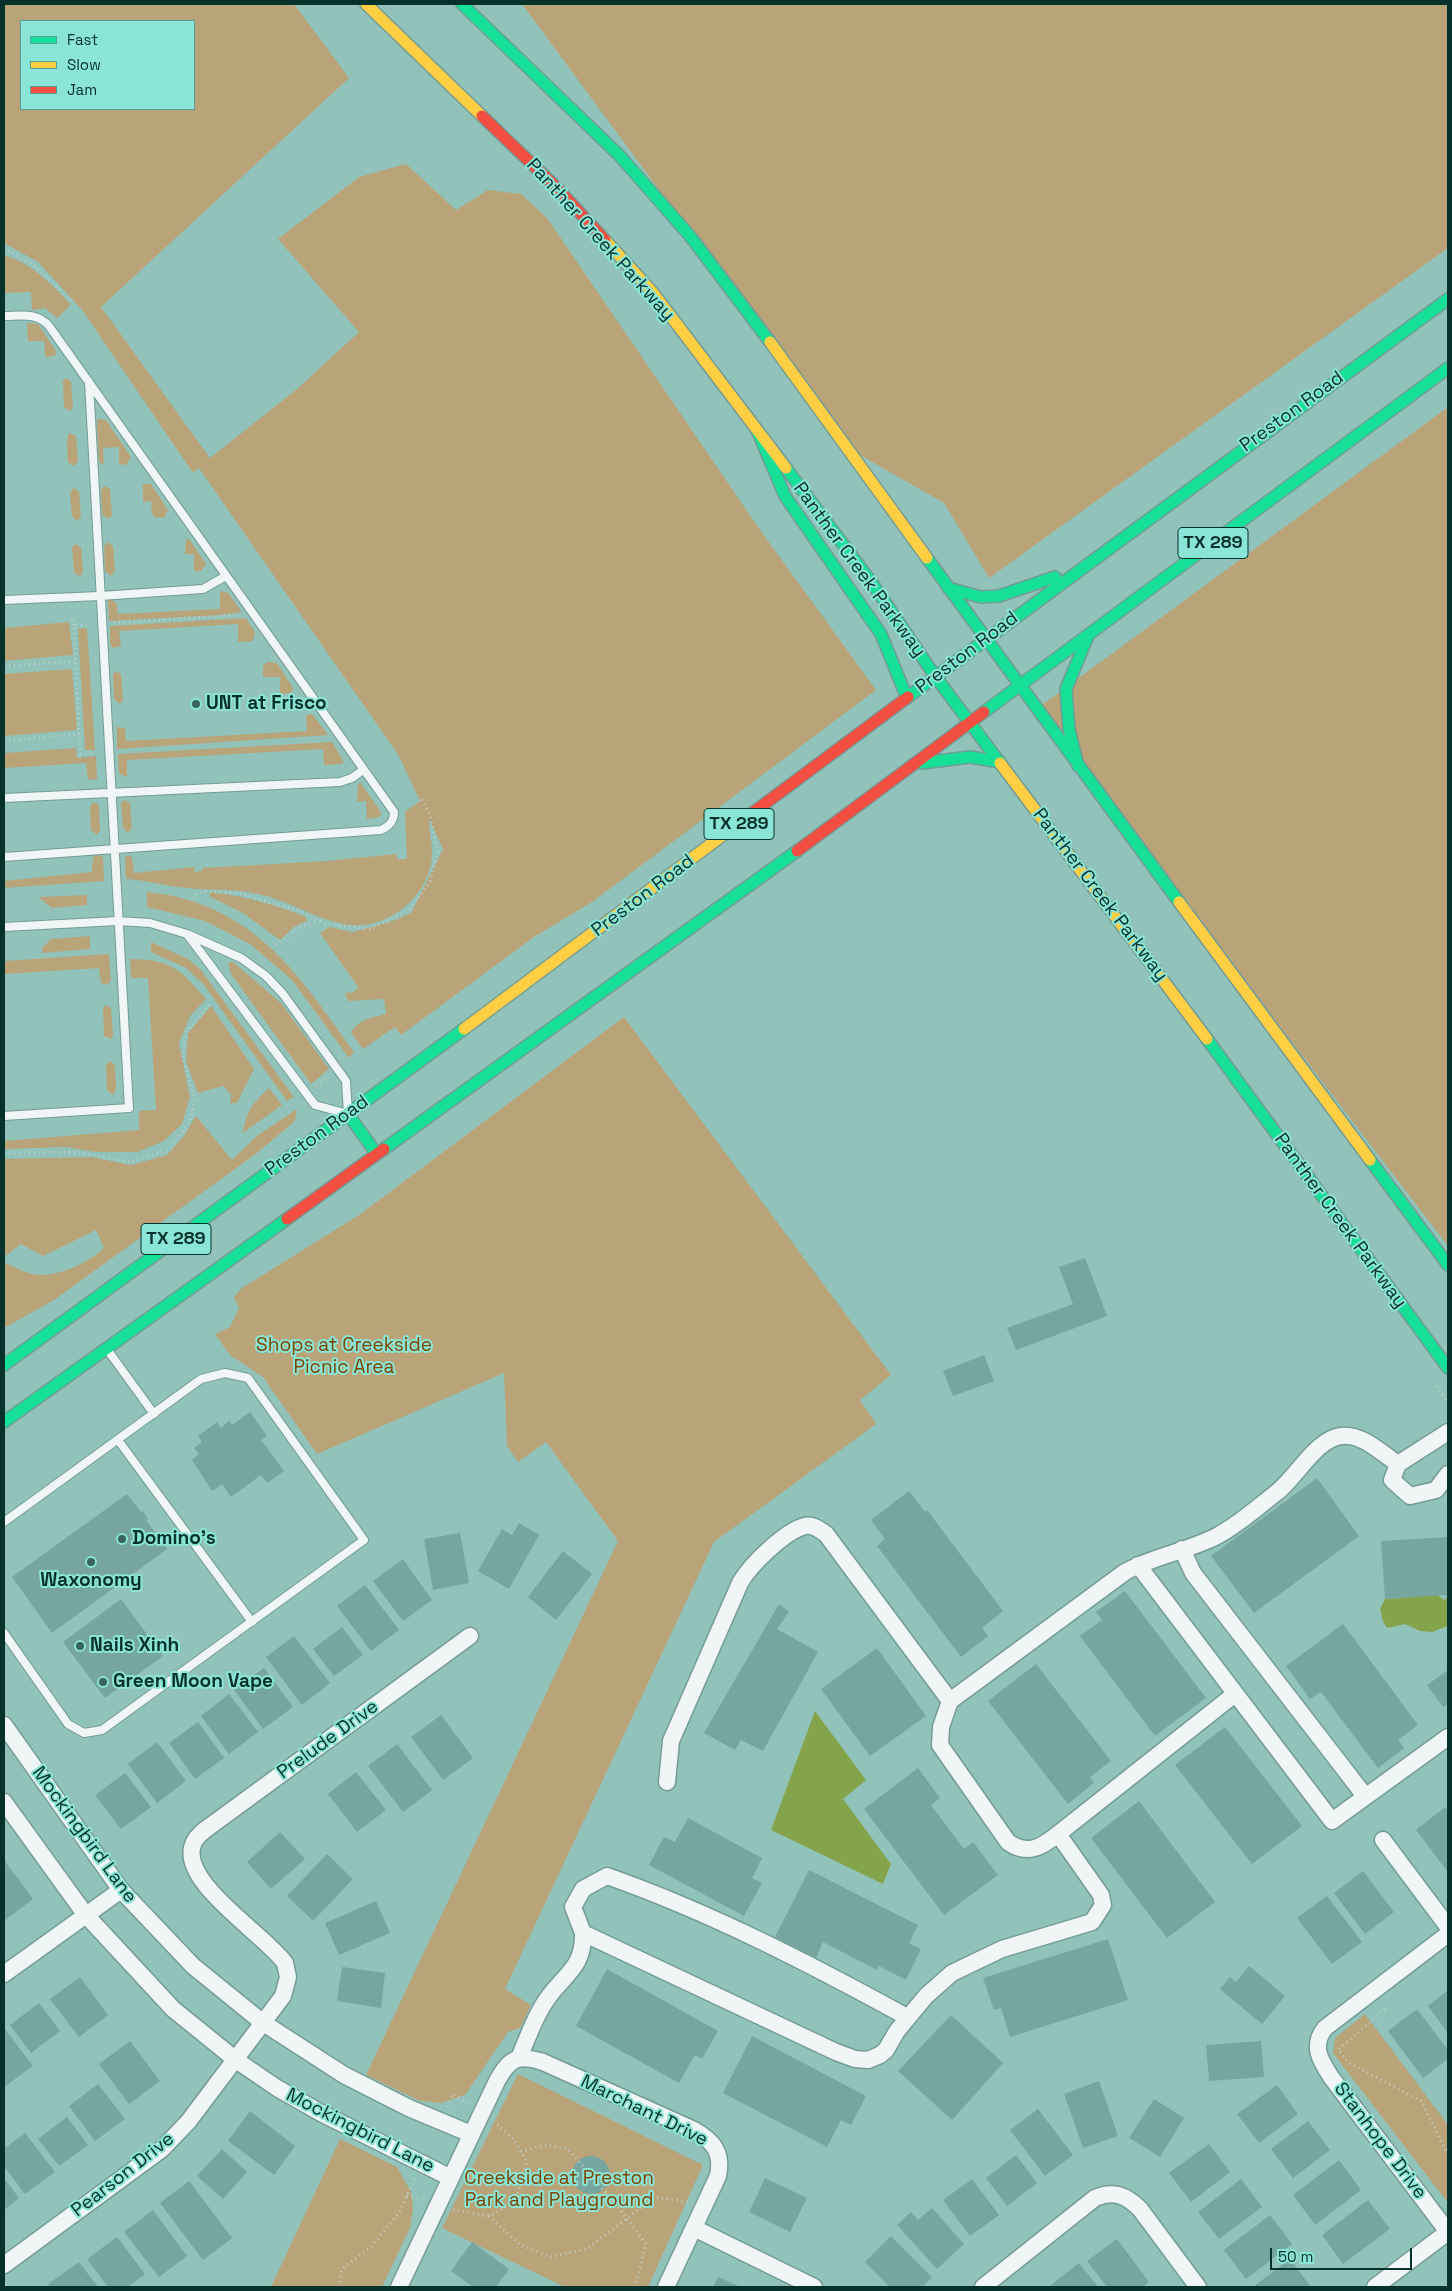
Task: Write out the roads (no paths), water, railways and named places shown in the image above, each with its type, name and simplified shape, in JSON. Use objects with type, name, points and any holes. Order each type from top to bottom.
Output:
[{"type":"main road","name":"Panther Creek Parkway","points":[[366,4],[556,187],[654,294],[872,583],[936,676],[1258,1108],[1448,1368]]},
{"type":"main road","points":[[462,4],[619,156],[690,236],[749,313],[1078,766],[1448,1265]]},
{"type":"main road","name":"Preston Road","points":[[4,1364],[542,972],[1083,566],[1448,299]]},
{"type":"main road","name":"TX 289","points":[[4,1422],[376,1153],[723,906],[1448,368]]},
{"type":"main road","points":[[757,430],[785,496],[881,634],[907,698]]},
{"type":"main road","points":[[948,588],[981,597],[999,596],[1083,566]]},
{"type":"main road","points":[[1078,766],[1069,729],[1066,689],[1088,636]]},
{"type":"main road","points":[[914,765],[953,757],[970,757],[1000,762]]},
{"type":"main road","points":[[348,1114],[376,1153]]},
{"type":"street","points":[[1235,1694],[1058,1834],[1036,1848],[1023,1850],[1008,1842],[940,1745],[941,1727],[950,1701],[1138,1565],[1218,1536],[1278,1493],[1321,1446],[1331,1439],[1339,1436],[1357,1437],[1398,1464]]},
{"type":"street","points":[[1448,1436],[1398,1464],[1392,1480],[1410,1496],[1436,1490],[1448,1474]]},
{"type":"street","points":[[667,1782],[670,1741],[740,1583],[757,1560],[793,1532],[805,1526],[814,1526],[826,1534],[950,1701]]},
{"type":"street","points":[[1182,1549],[1193,1573],[1365,1796]]},
{"type":"street","points":[[1138,1565],[1332,1820],[1448,1736]]},
{"type":"street","name":"Prelude Drive","points":[[192,1848],[199,1835],[209,1827],[470,1636]]},
{"type":"street","name":"Mockingbird Lane","points":[[4,1725],[121,1890],[193,1966],[262,2022],[344,2075],[471,2134]]},
{"type":"street","name":"Mockingbird Lane","points":[[4,1802],[85,1914],[173,2009],[236,2060],[321,2113],[451,2178]]},
{"type":"street","points":[[583,1933],[855,2059],[868,2060],[886,2050],[907,2017],[952,1972],[1002,1949],[1083,1925],[1098,1916],[1104,1905],[1102,1898],[1058,1834]]},
{"type":"street","points":[[1383,1840],[1448,1927]]},
{"type":"street","name":"Pearson Drive","points":[[4,2265],[162,2149],[188,2122],[283,1996],[288,1977],[285,1963],[223,1904],[203,1881],[192,1863],[192,1848]]},
{"type":"street","points":[[399,2287],[504,2068],[513,2060],[519,2058],[540,2010],[549,1996],[563,1982],[583,1951],[583,1933],[573,1908],[584,1888],[607,1876],[669,1898],[814,1966],[907,2017]]},
{"type":"street","points":[[4,1974],[121,1890]]},
{"type":"street","name":"Stanhope Drive","points":[[1448,1934],[1325,2028],[1320,2034],[1318,2047],[1318,2055],[1331,2076],[1448,2232]]},
{"type":"street","name":"Marchant Drive","points":[[519,2058],[543,2062],[694,2130],[713,2142],[719,2156],[719,2170],[694,2228]]},
{"type":"street","points":[[983,2287],[1095,2198],[1105,2194],[1118,2194],[1132,2201],[1198,2287]]},
{"type":"street","points":[[666,2287],[694,2228],[814,2287]]},
{"type":"street","points":[[1375,2287],[1448,2232]]},
{"type":"lane","points":[[4,316],[35,315],[43,318],[394,812],[392,822],[381,830],[4,857]]},
{"type":"lane","points":[[4,1116],[130,1108],[89,381]]},
{"type":"lane","points":[[4,600],[100,596],[203,588],[226,576]]},
{"type":"lane","points":[[4,798],[340,782],[352,778],[363,770]]},
{"type":"lane","points":[[4,927],[118,921],[150,923],[186,934],[241,958],[266,976],[283,994],[346,1081],[348,1114],[315,1105],[186,934]]},
{"type":"lane","points":[[106,1348],[154,1414]]},
{"type":"lane","points":[[4,1522],[201,1379],[225,1373],[248,1378],[364,1540],[102,1730],[84,1733],[68,1724],[4,1633]]},
{"type":"lane","points":[[118,1440],[252,1622]]},
{"type":"place","name":"UNT at Frisco","points":[[196,704]]},
{"type":"place","name":"Domino's","points":[[122,1539]]},
{"type":"place","name":"Waxonomy","points":[[91,1562]]},
{"type":"place","name":"Nails Xinh","points":[[80,1646]]},
{"type":"place","name":"Green Moon Vape","points":[[103,1682]]},
{"type":"park label","name":"Shops at Creekside Picnic Area","points":[[344,1357]]},
{"type":"park label","name":"Creekside at Preston Park and Playground","points":[[559,2190]]}]
